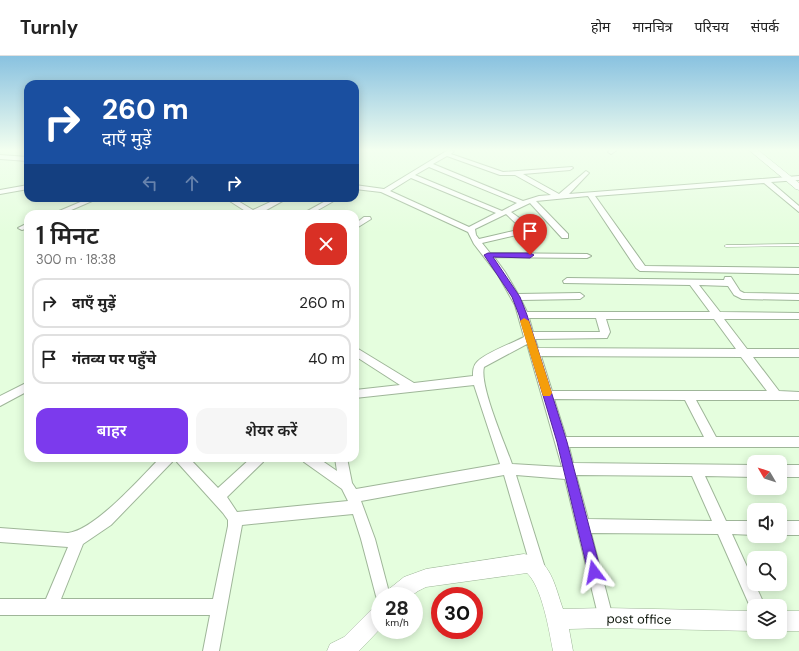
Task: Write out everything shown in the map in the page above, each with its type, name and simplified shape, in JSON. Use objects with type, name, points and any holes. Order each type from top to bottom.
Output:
[{"type":"street","points":[[385,191],[408,178]]},
{"type":"street","points":[[416,178],[504,212],[526,227],[526,230],[478,242]]},
{"type":"street","points":[[463,178],[527,202],[565,236]]},
{"type":"street","points":[[525,178],[560,197]]},
{"type":"street","points":[[560,197],[581,178]]},
{"type":"street","points":[[471,231],[472,228],[527,202],[560,197],[794,178],[799,187]]},
{"type":"street","points":[[765,180],[799,210]]},
{"type":"street","points":[[0,192],[24,188]]},
{"type":"street","points":[[359,188],[376,188],[385,191],[471,231],[516,297],[523,315],[562,442],[584,526],[605,618]]},
{"type":"street","points":[[590,194],[639,266],[648,270],[721,269],[799,271]]},
{"type":"street","points":[[66,210],[86,202]]},
{"type":"street","points":[[238,202],[249,210]]},
{"type":"street","points":[[262,210],[277,202]]},
{"type":"street","points":[[314,210],[328,202]]},
{"type":"street","points":[[359,224],[367,219]]},
{"type":"street","points":[[488,255],[587,256]]},
{"type":"street","points":[[721,269],[737,293],[742,296],[799,297]]},
{"type":"street","points":[[567,281],[731,283]]},
{"type":"street","points":[[693,283],[746,353],[776,396]]},
{"type":"street","points":[[516,297],[580,296]]},
{"type":"street","points":[[523,315],[799,316]]},
{"type":"street","points":[[563,651],[557,619],[480,389],[478,371],[480,365],[485,360],[529,337],[604,336],[605,332],[600,315]]},
{"type":"street","points":[[534,352],[799,353]]},
{"type":"street","points":[[359,354],[412,387]]},
{"type":"street","points":[[359,394],[479,380]]},
{"type":"street","points":[[0,401],[24,388]]},
{"type":"street","points":[[548,395],[799,396]]},
{"type":"street","points":[[689,396],[713,442]]},
{"type":"street","points":[[562,442],[799,442]]},
{"type":"street","points":[[0,535],[68,540],[78,539],[106,520],[164,462]]},
{"type":"street","points":[[185,462],[228,508],[234,519],[235,526],[211,651]]},
{"type":"street","points":[[218,497],[255,462]]},
{"type":"street","points":[[313,462],[352,496]]},
{"type":"street","points":[[342,462],[352,496],[368,539],[381,587]]},
{"type":"street","points":[[234,519],[482,472],[508,469],[569,471],[747,471]]},
{"type":"street","points":[[696,470],[754,599]]},
{"type":"street","points":[[787,471],[799,471]]},
{"type":"street","points":[[584,526],[747,528]]},
{"type":"street","points":[[787,528],[799,528]]},
{"type":"street","points":[[50,607],[78,539]]},
{"type":"street","points":[[407,587],[426,578],[524,563],[531,564],[540,572]]},
{"type":"street","points":[[0,607],[219,607]]},
{"type":"street","name":"post office","points":[[557,619],[605,618],[747,621]]},
{"type":"street","points":[[787,621],[799,621]]},
{"type":"street","points":[[337,651],[351,644],[371,624]]},
{"type":"lane","points":[[726,246],[799,245]]},
{"type":"slow traffic","points":[[524,321],[547,393]]},
{"type":"route","points":[[530,255],[488,255],[508,283],[520,305],[562,442],[569,474],[584,526],[594,572]]}]
